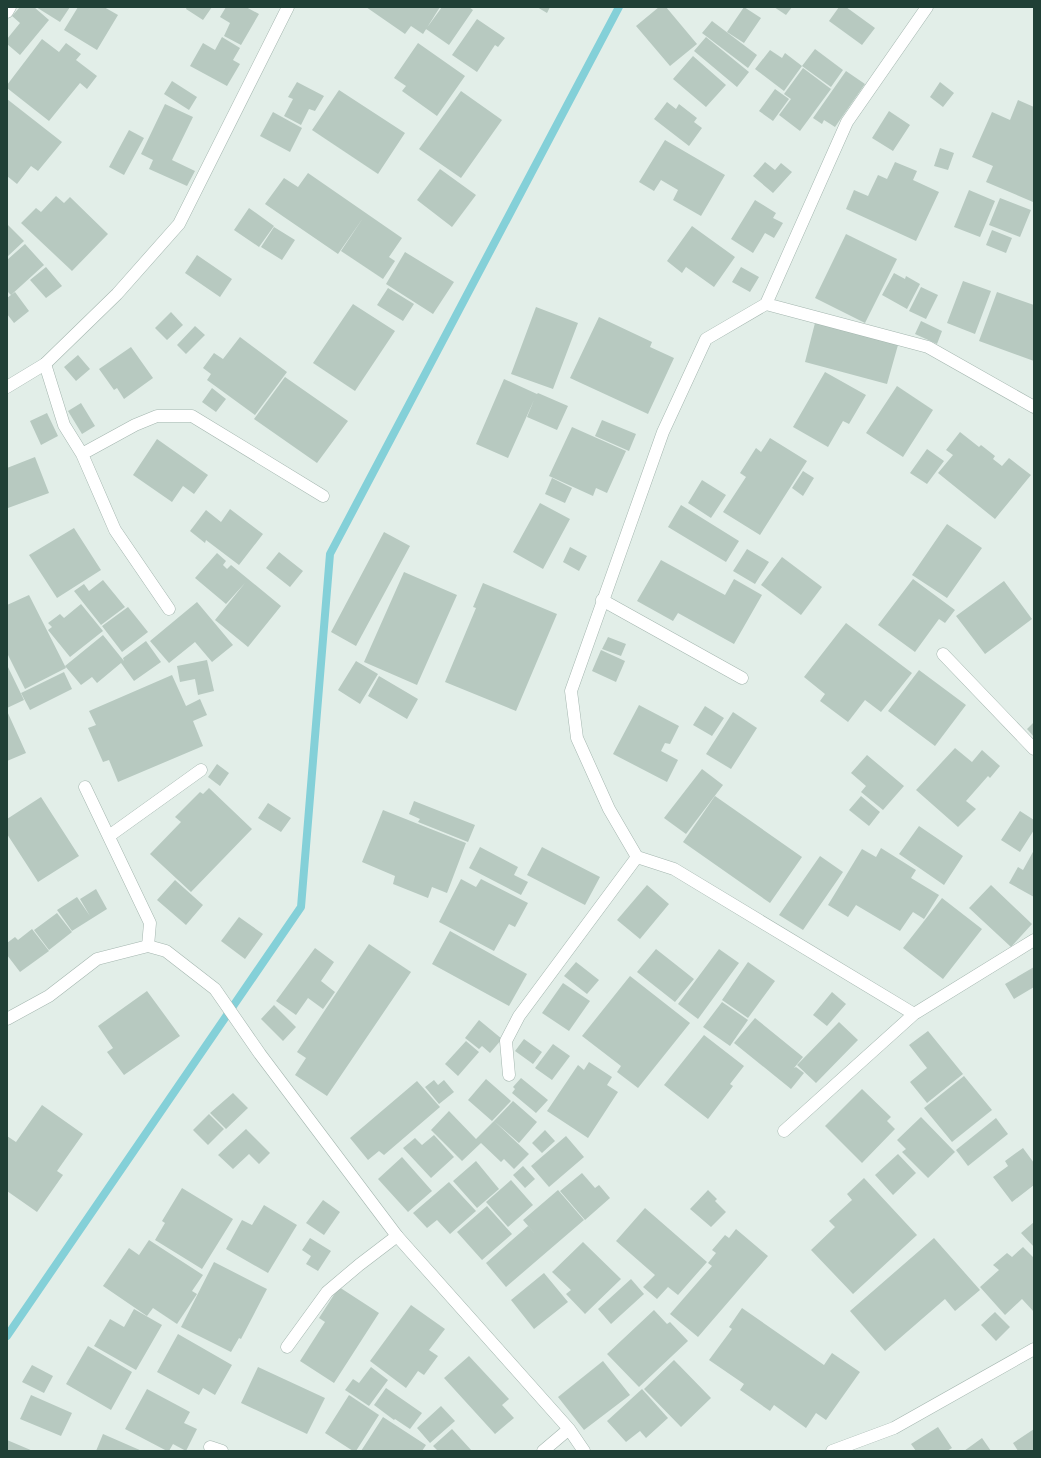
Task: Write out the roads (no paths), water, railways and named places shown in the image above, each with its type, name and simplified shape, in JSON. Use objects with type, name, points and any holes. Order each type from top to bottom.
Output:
[{"type":"street","points":[[7,12],[10,7]]},
{"type":"street","points":[[7,387],[45,364],[117,294],[179,224],[288,7]]},
{"type":"street","points":[[914,1014],[674,869],[637,857],[609,809],[577,738],[570,692],[662,432],[706,339],[766,304],[848,122],[927,7]]},
{"type":"street","points":[[766,304],[928,347],[1034,407]]},
{"type":"street","points":[[45,364],[64,425],[82,454],[115,530],[169,609]]},
{"type":"street","points":[[82,454],[135,425],[157,416],[192,416],[323,496]]},
{"type":"street","points":[[602,600],[742,678]]},
{"type":"street","points":[[943,654],[1034,749]]},
{"type":"street","points":[[109,836],[201,770]]},
{"type":"street","points":[[85,787],[150,923],[148,946]]},
{"type":"street","points":[[510,1075],[506,1042],[519,1016],[637,857]]},
{"type":"street","points":[[784,1130],[914,1014],[1034,940]]},
{"type":"street","points":[[7,1019],[50,996],[97,960],[148,946],[166,951],[215,989],[260,1054],[397,1236],[569,1429],[584,1451]]},
{"type":"street","points":[[286,1347],[327,1292],[397,1236]]},
{"type":"street","points":[[832,1451],[894,1428],[1034,1349]]},
{"type":"street","points":[[543,1451],[569,1429]]},
{"type":"street","points":[[210,1447],[222,1451]]},
{"type":"waterway","points":[[7,1336],[301,907],[330,554],[619,7]]}]
